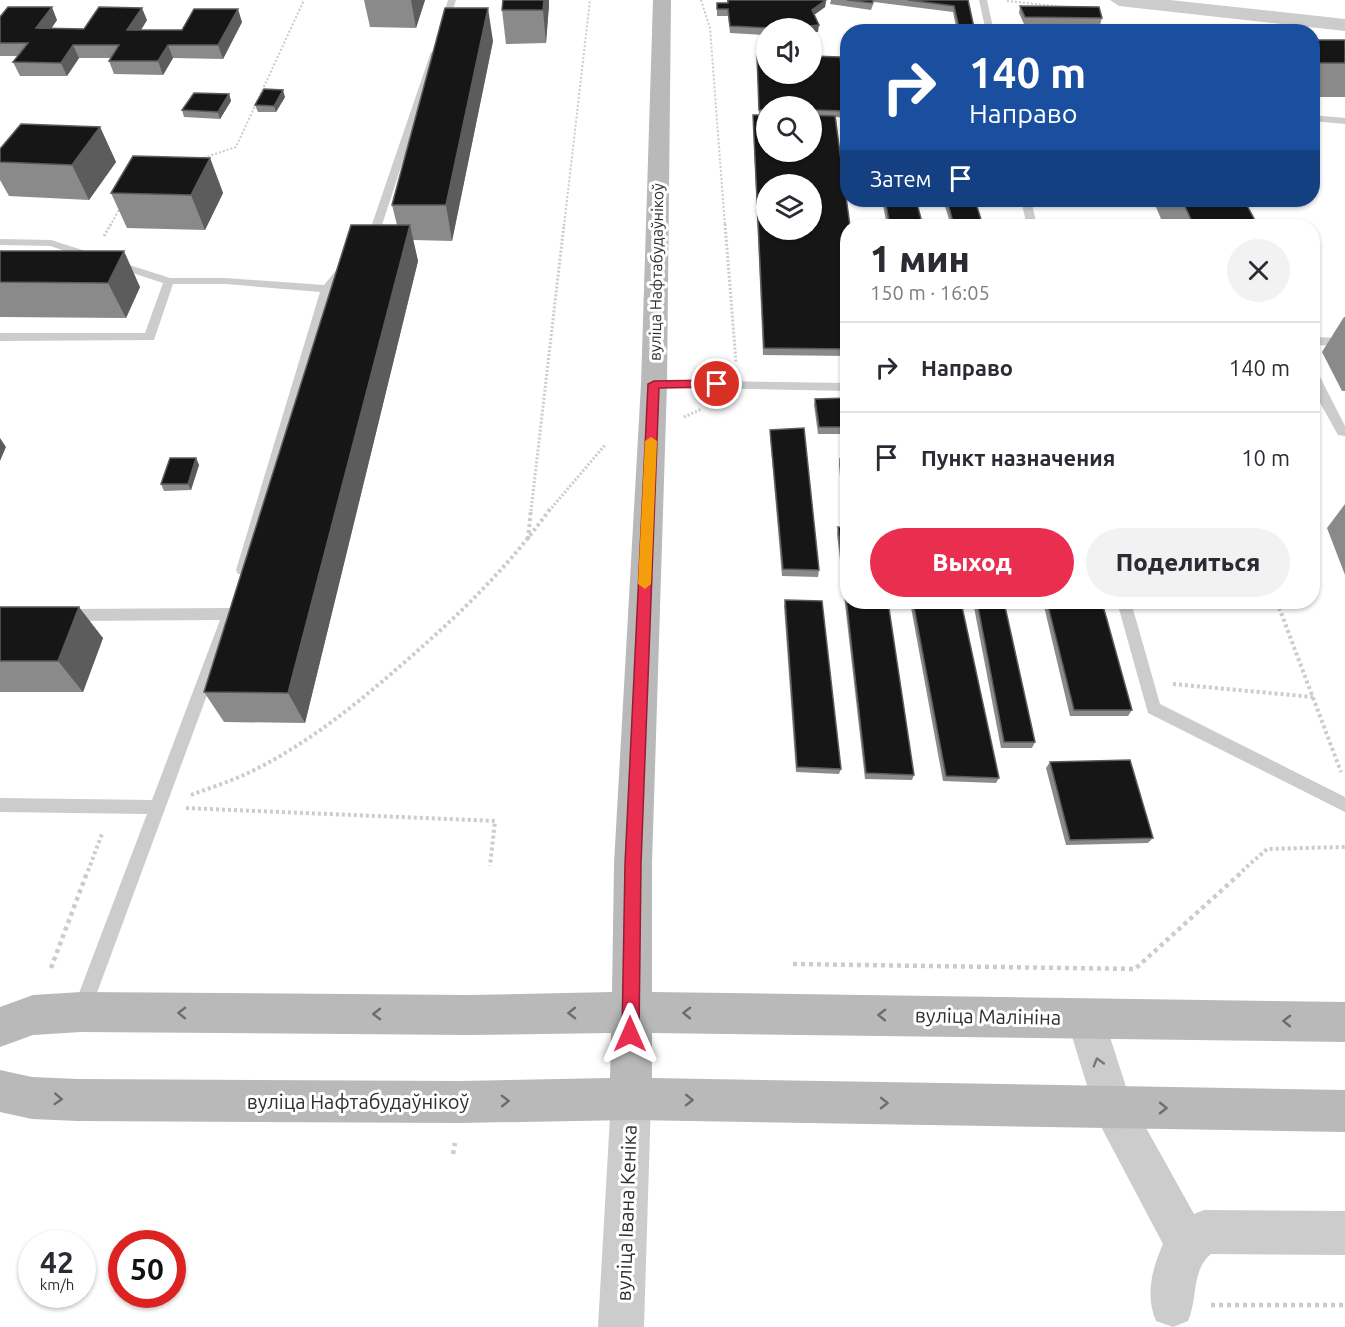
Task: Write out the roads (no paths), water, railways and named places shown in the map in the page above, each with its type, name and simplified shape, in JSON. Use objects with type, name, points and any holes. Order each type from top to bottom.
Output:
[{"type":"main road","name":"вуліца Нафтабудаўнікоў","points":[[0,1091],[32,1098],[90,1100],[460,1102],[631,1099],[633,864],[654,384],[662,0]]},
{"type":"main road","points":[[0,1027],[33,1015],[81,1012],[456,1015],[630,1012]]},
{"type":"main road","name":"вуліца Малініна","points":[[630,1012],[1345,1022]]},
{"type":"main road","points":[[631,1099],[1345,1111]]},
{"type":"street","points":[[1119,0],[1183,3],[1345,25]]},
{"type":"street","points":[[1085,1017],[1112,1107],[1186,1243]]},
{"type":"street","name":"вуліца Івана Кеніка","points":[[621,1327],[631,1099]]},
{"type":"street","points":[[1175,1316],[1176,1260],[1186,1243],[1204,1232],[1226,1230],[1345,1233]]},
{"type":"lane","points":[[240,580],[327,288],[375,231],[452,0]]},
{"type":"lane","points":[[983,0],[988,24]]},
{"type":"lane","points":[[1320,119],[1345,121]]},
{"type":"lane","points":[[0,242],[51,243],[169,281],[225,281],[327,288]]},
{"type":"lane","points":[[0,337],[150,337],[169,281]]},
{"type":"lane","points":[[1320,341],[1345,342]]},
{"type":"lane","points":[[654,384],[840,387]]},
{"type":"lane","points":[[1320,400],[1342,432],[1345,432]]},
{"type":"lane","points":[[57,615],[231,608],[81,1012]]},
{"type":"lane","points":[[1126,609],[1153,708],[1345,805]]},
{"type":"lane","points":[[0,805],[159,807]]}]
